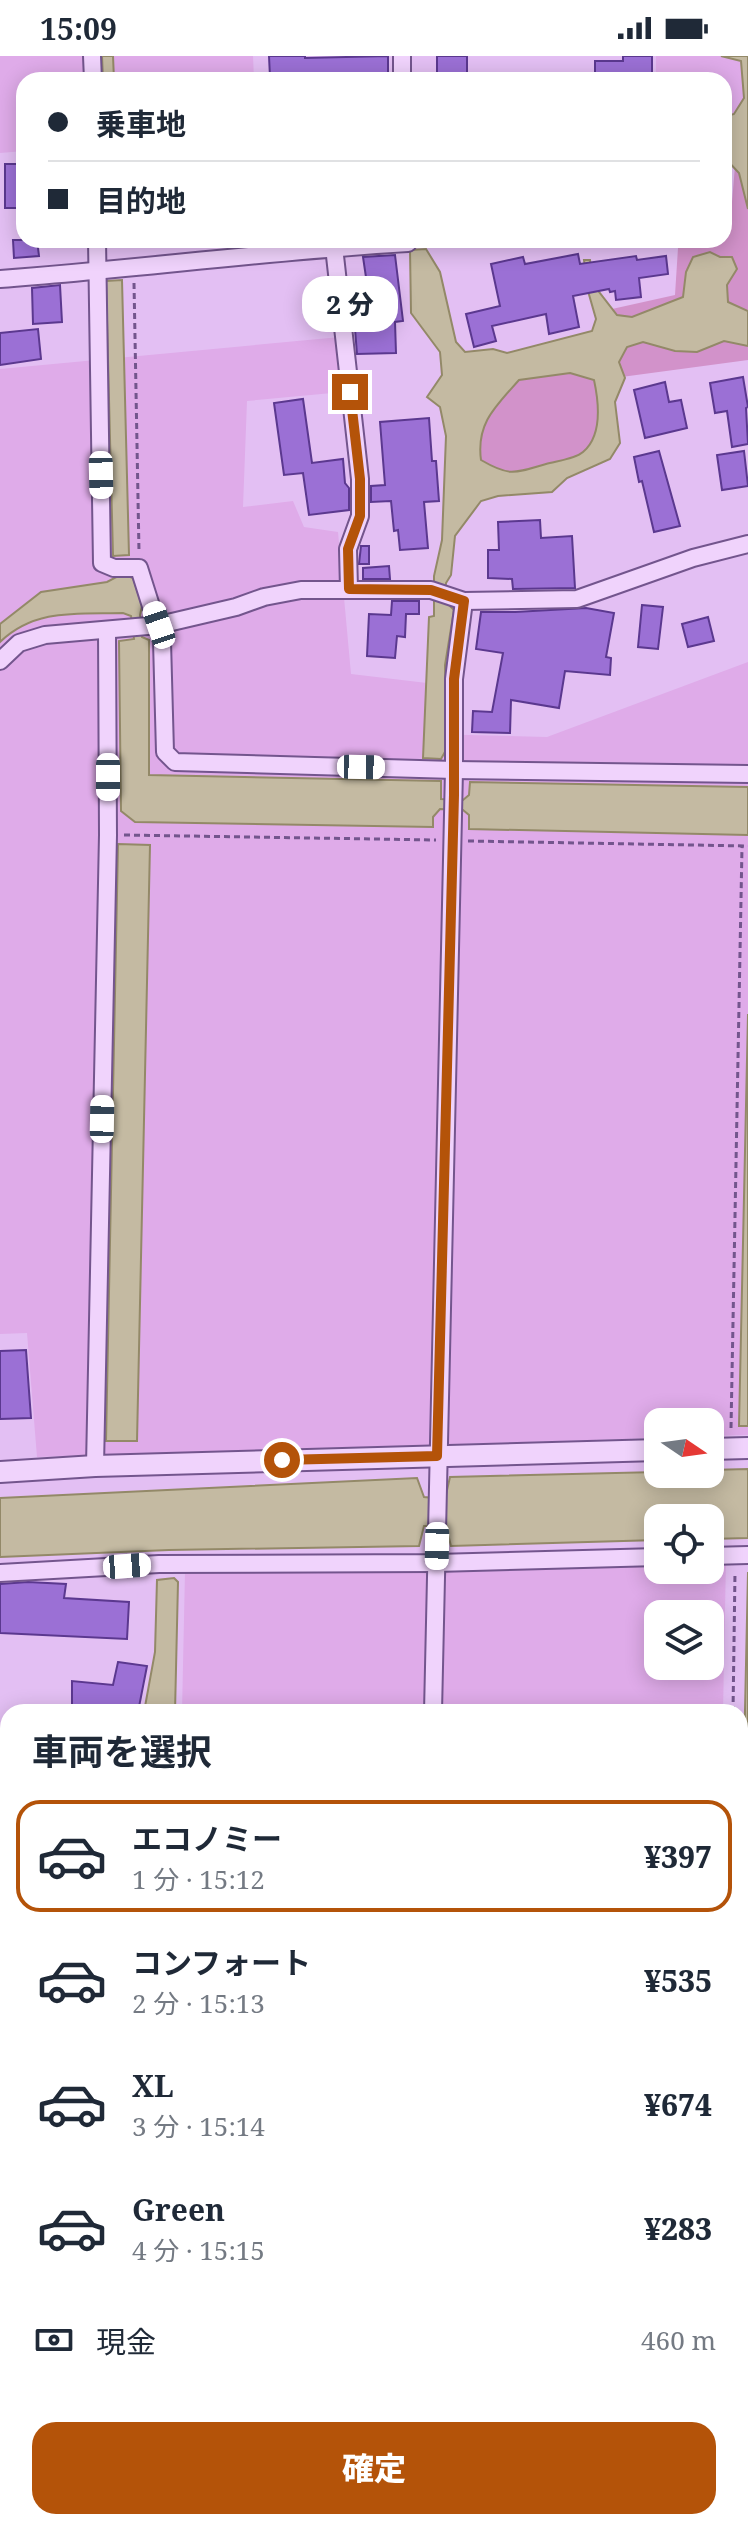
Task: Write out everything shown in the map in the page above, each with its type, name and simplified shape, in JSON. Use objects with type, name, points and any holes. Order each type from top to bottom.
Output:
[{"type":"street","points":[[97,248],[102,563],[114,568],[139,568],[144,626],[162,641],[165,752],[175,762],[748,774]]},
{"type":"street","points":[[0,279],[324,248]]},
{"type":"street","points":[[334,248],[360,479],[360,516],[348,549],[349,589]]},
{"type":"street","points":[[0,661],[19,643],[45,635],[144,626],[301,590],[431,590],[457,598],[577,599],[693,558],[748,544]]},
{"type":"street","points":[[433,1704],[457,598]]},
{"type":"street","points":[[95,1466],[108,835],[107,631]]},
{"type":"street","points":[[724,1449],[748,1448]]},
{"type":"street","points":[[0,1472],[95,1466],[644,1450]]},
{"type":"street","points":[[0,1573],[159,1564],[436,1563],[644,1557]]},
{"type":"path","points":[[134,268],[139,568]]},
{"type":"path","points":[[108,835],[748,846]]},
{"type":"path","points":[[731,1436],[742,846]]},
{"type":"path","points":[[733,1704],[742,1555]]},
{"type":"shaded area","points":[[0,56],[253,56],[254,72],[16,72],[16,152],[0,153]]},
{"type":"shaded area","points":[[102,56],[113,56],[114,72],[103,72]]},
{"type":"shaded area","points":[[656,56],[748,56],[748,91],[732,123],[732,72],[656,72]]},
{"type":"shaded area","points":[[721,56],[748,56],[748,209],[739,173],[732,166],[732,115],[744,98],[741,61]]},
{"type":"shaded area","points":[[737,142],[748,143],[748,360],[614,378],[595,458],[452,497],[451,365],[601,339],[603,311],[675,295],[678,248],[732,248]]},
{"type":"shaded area","points":[[426,249],[440,272],[456,342],[465,352],[493,349],[507,353],[592,331],[596,319],[584,260],[590,260],[593,284],[617,315],[632,317],[683,297],[686,272],[693,257],[710,252],[720,257],[732,257],[737,269],[727,285],[728,302],[748,311],[748,346],[724,341],[697,352],[675,351],[643,342],[627,347],[619,362],[625,378],[615,402],[620,443],[610,459],[567,478],[552,492],[498,496],[481,501],[455,536],[451,575],[446,583],[445,601],[454,610],[445,665],[446,750],[441,759],[423,758],[429,617],[434,616],[434,576],[442,540],[446,436],[440,407],[427,397],[442,375],[440,352],[411,313],[410,250]],"holes":[[[570,373],[594,380],[597,428],[583,452],[571,458],[513,472],[481,460],[480,447],[485,425],[519,380]]]},
{"type":"shaded area","points":[[122,280],[129,555],[113,556],[106,281]]},
{"type":"shaded area","points":[[340,337],[343,392],[247,401],[243,507],[293,501],[304,527],[338,532],[351,674],[427,683],[428,734],[547,737],[748,662],[748,1435],[724,1436],[724,1408],[644,1408],[644,1438],[37,1457],[27,1333],[0,1334],[0,369]]},
{"type":"shaded area","points":[[122,574],[133,578],[142,606],[142,637],[149,640],[149,775],[441,781],[441,799],[463,800],[469,795],[470,782],[748,787],[748,835],[469,829],[469,815],[463,810],[440,809],[433,817],[433,827],[135,822],[121,811],[119,641],[134,639],[131,616],[123,613],[90,613],[42,618],[13,631],[0,642],[0,624],[41,592],[107,582]]},
{"type":"shaded area","points":[[118,844],[150,845],[137,1441],[106,1441]]},
{"type":"shaded area","points":[[748,1014],[748,1426],[739,1426]]},
{"type":"shaded area","points":[[748,1469],[748,1538],[724,1539],[724,1504],[644,1504],[644,1540],[451,1546],[446,1526],[424,1526],[419,1546],[169,1550],[0,1557],[0,1498],[417,1478],[424,1497],[445,1499],[450,1477],[644,1472],[644,1488],[724,1488],[724,1470]]},
{"type":"shaded area","points":[[726,1560],[724,1661],[724,1600],[644,1600],[644,1680],[724,1680],[723,1704],[182,1704],[185,1572],[644,1561],[644,1584],[724,1584]]},
{"type":"shaded area","points":[[748,1572],[748,1704],[745,1704]]},
{"type":"shaded area","points":[[174,1578],[178,1582],[175,1704],[145,1704],[155,1652],[157,1580]]},
{"type":"building","points":[[269,56],[388,56],[388,72],[270,72]]},
{"type":"building","points":[[437,56],[467,56],[467,72],[437,72]]},
{"type":"building","points":[[623,56],[652,56],[652,72],[595,72],[595,61],[623,61]]},
{"type":"building","points":[[5,164],[16,164],[16,208],[5,208]]},
{"type":"building","points":[[13,240],[16,240],[16,248],[38,248],[39,256],[14,258]]},
{"type":"building","points":[[578,254],[580,264],[636,256],[637,260],[666,256],[668,274],[639,278],[641,297],[616,300],[615,291],[610,292],[609,289],[573,296],[579,327],[549,334],[546,314],[492,326],[496,341],[474,347],[466,314],[500,306],[491,264],[523,257],[525,264]]},
{"type":"building","points":[[395,255],[403,321],[395,322],[396,353],[357,354],[355,329],[369,329],[363,257]]},
{"type":"building","points":[[60,285],[62,322],[33,324],[32,288]]},
{"type":"building","points":[[38,329],[41,359],[0,365],[0,333]]},
{"type":"building","points":[[743,377],[748,407],[748,444],[732,447],[727,411],[715,413],[710,383]]},
{"type":"building","points":[[665,382],[669,402],[681,400],[687,428],[645,438],[634,390]]},
{"type":"building","points":[[303,399],[312,463],[343,459],[345,483],[349,488],[349,510],[309,515],[303,473],[284,475],[274,403]]},
{"type":"building","points":[[429,418],[439,501],[424,502],[428,548],[400,550],[398,530],[394,531],[391,501],[371,502],[371,486],[385,485],[380,422]]},
{"type":"building","points":[[659,451],[680,526],[654,532],[634,457]]},
{"type":"building","points":[[744,451],[748,486],[722,490],[717,455]]},
{"type":"building","points":[[540,520],[541,538],[572,536],[575,588],[513,589],[512,579],[488,578],[488,550],[499,550],[498,522]]},
{"type":"building","points":[[361,546],[369,546],[369,564],[359,564]]},
{"type":"building","points":[[389,566],[390,579],[363,579],[363,568]]},
{"type":"building","points":[[392,601],[419,601],[419,614],[406,614],[405,637],[397,636],[395,658],[367,656],[369,614],[391,615]]},
{"type":"building","points":[[642,605],[663,607],[658,649],[638,647]]},
{"type":"building","points":[[586,608],[614,613],[606,657],[611,658],[610,675],[565,671],[559,708],[511,700],[510,733],[472,732],[473,711],[492,712],[503,653],[476,649],[481,612]]},
{"type":"building","points":[[708,617],[714,641],[688,647],[682,624]]},
{"type":"building","points":[[26,1350],[31,1418],[0,1419],[0,1351]]},
{"type":"building","points":[[0,1584],[66,1584],[64,1598],[129,1602],[127,1639],[0,1633]]},
{"type":"building","points":[[118,1662],[147,1666],[140,1704],[72,1704],[72,1681],[113,1685]]},
{"type":"route","points":[[282,1460],[437,1456],[454,795],[454,679],[464,601],[431,590],[349,589],[348,549],[360,516],[360,479],[350,392]]}]
